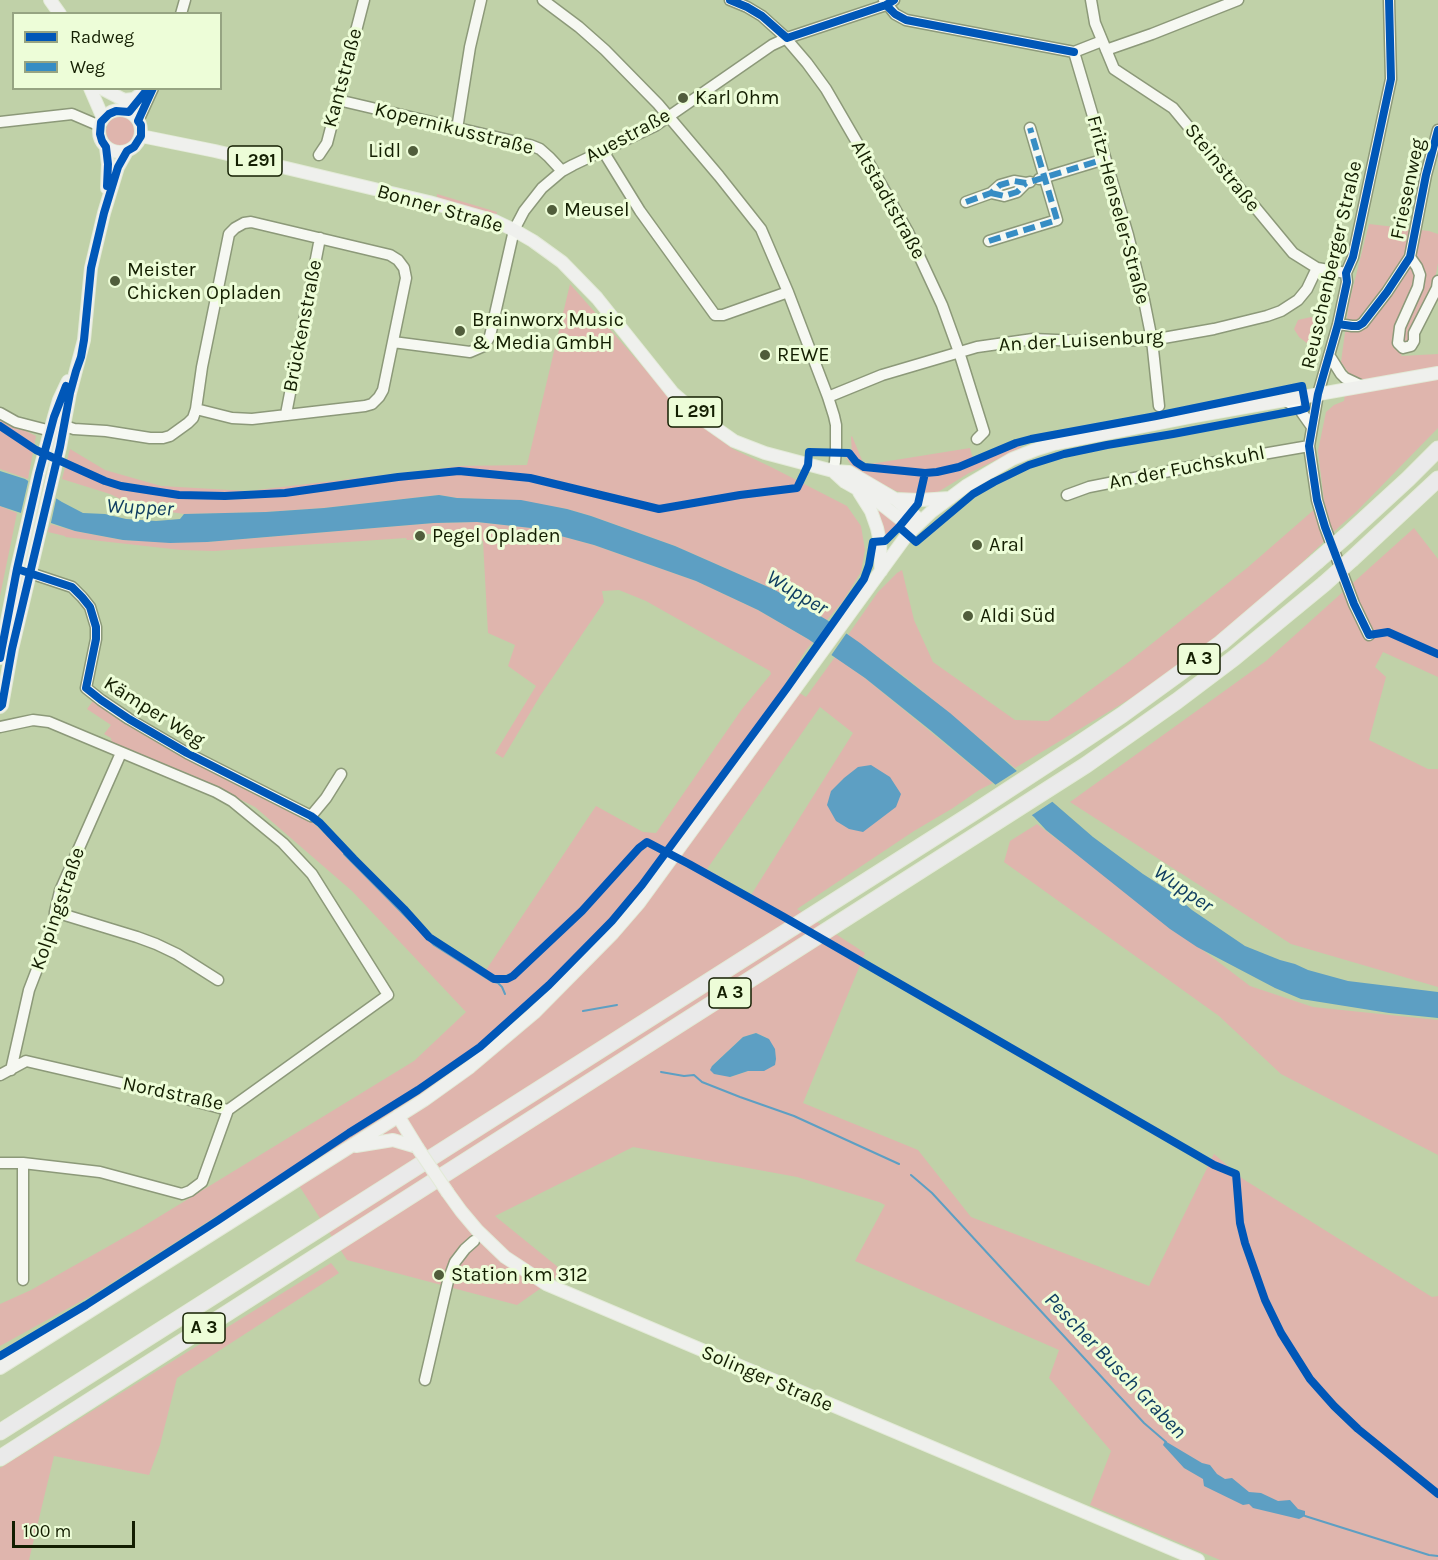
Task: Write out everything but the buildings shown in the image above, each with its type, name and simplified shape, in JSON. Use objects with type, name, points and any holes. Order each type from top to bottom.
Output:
[{"type":"highway","name":"A 3","points":[[0,1432],[976,811],[1131,709],[1221,643],[1347,535],[1438,449]]},
{"type":"highway","name":"A 3","points":[[0,1458],[1086,765],[1234,658],[1324,584],[1438,479]]},
{"type":"main road","points":[[91,90],[101,122],[102,141],[106,147],[108,164],[104,213]]},
{"type":"main road","points":[[100,90],[102,98],[116,111],[134,117],[141,125],[141,136],[134,147],[120,153],[106,147]]},
{"type":"main road","points":[[103,90],[124,100],[134,99],[148,90]]},
{"type":"main road","points":[[101,122],[116,111]]},
{"type":"main road","name":"Bonner Straße","points":[[141,136],[215,151],[429,202],[495,221],[514,230],[562,262],[597,298],[673,393],[704,420],[734,441],[765,453],[833,471],[849,472],[895,499],[917,525]]},
{"type":"main road","points":[[0,707],[81,357],[91,268],[118,167],[127,151]]},
{"type":"main road","points":[[0,658],[39,473],[59,400],[65,386],[76,371]]},
{"type":"main road","points":[[0,1368],[398,1116],[462,1073],[534,1013],[613,933],[661,873],[881,571],[917,525],[950,498],[991,471],[1037,448],[1174,420],[1438,373]]},
{"type":"main road","name":"Bonner Straße","points":[[833,471],[845,482],[917,525]]},
{"type":"main road","points":[[856,488],[871,511],[878,528],[881,571]]},
{"type":"main road","points":[[895,499],[950,498]]},
{"type":"main road","points":[[17,569],[30,573]]},
{"type":"main road","name":"Solinger Straße","points":[[398,1116],[466,1218],[497,1250],[518,1267],[546,1284],[1198,1560]]},
{"type":"main road","points":[[349,1147],[393,1140],[417,1147]]},
{"type":"street","name":"Kantstraße","points":[[319,155],[327,143],[364,0]]},
{"type":"street","points":[[458,129],[470,47],[481,0]]},
{"type":"street","points":[[543,0],[605,50],[658,104],[761,229],[828,397],[836,424],[836,453],[833,471]]},
{"type":"street","name":"Altstadtstraße","points":[[730,0],[762,16],[787,38],[807,63],[826,89],[908,232],[934,285],[959,352],[984,432],[977,439]]},
{"type":"street","name":"Steinstraße","points":[[1091,0],[1092,12],[1114,69],[1173,108],[1293,253],[1317,268],[1346,273]]},
{"type":"street","points":[[787,38],[888,2],[896,14],[906,20],[1074,52],[1152,34],[1238,0]]},
{"type":"street","name":"Reuschenberger Straße","points":[[1370,635],[1354,604],[1325,527],[1317,500],[1309,446],[1318,394],[1338,324],[1347,282],[1346,273],[1353,257],[1391,80],[1389,0]]},
{"type":"street","name":"Auestraße","points":[[393,342],[470,352],[484,346],[490,336],[514,230],[524,211],[542,188],[562,171],[655,126],[772,45],[787,38]]},
{"type":"street","name":"Fritz-Henseler-Straße","points":[[1074,52],[1130,242],[1152,340],[1160,406]]},
{"type":"street","points":[[134,117],[148,90]]},
{"type":"street","name":"Kopernikusstraße","points":[[338,100],[530,145],[540,149],[562,171]]},
{"type":"street","points":[[0,122],[72,114],[101,122]]},
{"type":"street","points":[[989,241],[1057,220],[1035,181],[1030,128]]},
{"type":"street","name":"Friesenweg","points":[[1338,324],[1358,326],[1363,323],[1410,257],[1426,175],[1438,130]]},
{"type":"street","points":[[603,151],[640,211],[711,311],[717,316],[788,292]]},
{"type":"street","points":[[966,202],[991,193],[1004,196],[1017,192],[1035,181],[1105,159]]},
{"type":"street","points":[[64,426],[163,438],[170,436],[188,423],[193,418],[196,409],[202,367],[230,234],[235,228],[251,222],[320,238]]},
{"type":"street","name":"Brückenstraße","points":[[196,409],[232,418],[252,419],[372,404],[383,390],[406,278],[404,268],[398,260],[390,255],[320,238],[286,414]]},
{"type":"street","name":"Friesenweg","points":[[1410,257],[1420,275],[1418,287],[1400,327],[1398,344],[1403,348],[1411,346],[1414,342],[1414,333],[1437,288],[1438,281]]},
{"type":"street","name":"An der Luisenburg","points":[[828,397],[882,375],[977,347],[1033,339],[1152,340],[1214,328],[1281,311],[1298,300],[1307,289],[1317,268]]},
{"type":"street","points":[[1329,354],[1341,374],[1362,386]]},
{"type":"street","points":[[1285,400],[1300,410],[1312,427]]},
{"type":"street","points":[[0,413],[16,422],[51,431]]},
{"type":"street","name":"An der Fuchskuhl","points":[[1067,495],[1089,487],[1222,460],[1309,446]]},
{"type":"street","name":"Kämper Weg","points":[[30,573],[72,587],[90,608],[96,627],[96,639],[86,688],[129,719],[187,753],[311,816],[341,774]]},
{"type":"street","points":[[0,727],[33,720],[49,722],[121,753]]},
{"type":"street","name":"Kolpingstraße","points":[[12,1070],[29,990],[54,925],[60,891],[121,753]]},
{"type":"street","name":"Nordstraße","points":[[0,1075],[26,1061],[228,1110],[388,995],[312,874],[283,843],[250,814],[223,796],[121,753]]},
{"type":"street","points":[[55,912],[156,944],[177,954],[218,980]]},
{"type":"street","points":[[0,1163],[23,1163],[100,1172],[182,1194],[202,1182],[228,1110]]},
{"type":"street","points":[[23,1163],[23,1280]]},
{"type":"street","points":[[425,1380],[447,1281],[455,1262],[474,1241]]},
{"type":"shaded area","points":[[121,116],[131,121],[136,131],[131,141],[121,146],[111,141],[106,131],[111,121]]},
{"type":"shaded area","points":[[437,194],[497,212],[496,216],[437,199]]},
{"type":"shaded area","points":[[1369,224],[1438,234],[1438,263],[1434,285],[1401,356],[1438,354],[1438,428],[1356,512],[1265,598],[1158,682],[1015,768],[909,680],[848,635],[878,592],[902,570],[914,620],[933,662],[1015,720],[1048,721],[1130,661],[1247,568],[1324,501],[1318,451],[1326,412],[1334,405],[1344,401],[1348,372],[1341,362],[1349,303]]},
{"type":"shaded area","points":[[570,284],[667,394],[693,420],[733,449],[847,506],[861,526],[865,550],[861,572],[843,601],[827,620],[775,590],[675,546],[567,509],[521,501],[439,495],[324,508],[184,514],[137,507],[110,494],[62,479],[70,449],[105,470],[161,486],[248,491],[461,466],[527,465]]},
{"type":"shaded area","points":[[1311,317],[1325,322],[1312,347],[1299,337],[1294,329],[1298,320]]},
{"type":"shaded area","points":[[1293,410],[1172,432],[1173,430]]},
{"type":"shaded area","points":[[0,418],[36,436],[28,479],[0,469]]},
{"type":"shaded area","points":[[852,436],[864,465],[970,448],[973,459],[933,470],[865,466],[852,454]]},
{"type":"shaded area","points":[[1019,443],[1021,448],[969,473],[938,492],[922,496],[927,475],[964,467]]},
{"type":"shaded area","points":[[845,456],[849,456],[853,463],[862,469],[923,474],[918,496],[896,491],[858,471]]},
{"type":"shaded area","points":[[0,506],[17,513],[0,596]]},
{"type":"shaded area","points":[[874,506],[900,523],[885,539],[880,517]]},
{"type":"shaded area","points":[[477,522],[531,528],[594,545],[696,581],[758,610],[813,642],[785,684],[806,697],[835,657],[865,678],[993,783],[914,831],[797,909],[865,953],[803,1103],[918,1150],[971,1217],[1149,1286],[1214,1154],[1243,1179],[1432,1297],[1438,1296],[1438,1560],[1220,1560],[1090,1505],[1111,1451],[1049,1378],[1059,1350],[855,1261],[885,1205],[797,1177],[633,1147],[495,1216],[564,1272],[517,1305],[347,1260],[289,1170],[94,1294],[0,1346],[0,1304],[31,1290],[139,1229],[414,1061],[466,1012],[352,891],[255,807],[194,776],[112,743],[111,738],[104,734],[111,725],[87,709],[93,701],[125,723],[311,821],[362,869],[436,947],[493,981],[506,983],[526,968],[529,958],[513,973],[495,976],[486,970],[596,806],[643,832],[656,833],[742,709],[771,674],[770,671],[646,601],[619,590],[602,591],[604,602],[540,696],[503,758],[495,753],[536,686],[508,666],[515,645],[488,633],[483,541],[456,534],[427,534],[427,539],[407,540],[406,538],[214,551],[181,550],[65,537],[48,532],[50,524],[122,540],[207,542],[434,523]],"holes":[[[820,707],[853,733],[751,895],[707,869]],[[756,1033],[769,1039],[764,1071],[748,1071],[730,1077],[712,1066],[743,1037]]]},
{"type":"shaded area","points":[[1414,528],[1438,559],[1438,677],[1383,652],[1375,667],[1386,677],[1369,740],[1428,769],[1438,769],[1438,987],[1291,944],[1070,802],[1266,661]]},
{"type":"shaded area","points":[[1037,824],[1250,986],[1313,1007],[1438,1020],[1438,1155],[1281,1074],[1219,1016],[1004,862],[1010,841]]},
{"type":"shaded area","points":[[331,1263],[339,1273],[177,1378],[160,1445],[149,1475],[54,1456],[29,1560],[0,1560],[0,1468]]},
{"type":"water","points":[[0,471],[25,479],[83,513],[105,514],[126,519],[156,521],[180,519],[184,514],[324,508],[439,495],[457,498],[521,500],[567,509],[675,546],[775,590],[827,620],[860,643],[950,713],[1093,837],[1245,946],[1308,970],[1348,981],[1438,992],[1438,1018],[1301,999],[1197,947],[1170,929],[1046,830],[1034,817],[865,678],[808,639],[758,610],[696,581],[594,545],[531,528],[477,522],[434,523],[207,542],[170,543],[123,540],[75,531],[0,506]]},
{"type":"water","points":[[871,765],[890,777],[901,794],[896,807],[863,832],[849,829],[836,821],[827,805],[831,791],[858,767]]},
{"type":"water","points":[[756,1033],[769,1039],[775,1049],[775,1065],[764,1071],[748,1071],[730,1077],[714,1074],[710,1070],[743,1037]]},
{"type":"water","points":[[1165,1441],[1202,1463],[1210,1465],[1217,1474],[1225,1479],[1232,1478],[1249,1492],[1261,1493],[1278,1501],[1290,1500],[1298,1509],[1305,1511],[1305,1516],[1299,1519],[1253,1508],[1249,1504],[1243,1505],[1204,1486],[1203,1479],[1184,1468],[1163,1445]]},
{"type":"pier","points":[[29,478],[57,495],[50,527],[20,517]]},
{"type":"pier","points":[[832,620],[848,631],[830,657],[813,646]]},
{"type":"pier","points":[[1020,769],[1055,800],[1029,817],[992,787]]},
{"type":"waterway","name":"Pescher Busch Graben","points":[[344,854],[434,945],[491,981],[498,983],[505,994]]},
{"type":"waterway","name":"Pescher Busch Graben","points":[[583,1011],[617,1005]]},
{"type":"waterway","name":"Pescher Busch Graben","points":[[661,1072],[684,1076],[694,1075],[702,1082],[794,1116],[899,1164]]},
{"type":"waterway","name":"Pescher Busch Graben","points":[[911,1175],[932,1193],[1144,1423],[1166,1442]]},
{"type":"waterway","name":"Pescher Busch Graben","points":[[1305,1516],[1438,1556]]},
{"type":"marked path","points":[[989,241],[1057,220],[1030,128]]},
{"type":"marked path","points":[[966,202],[991,193],[1000,185],[1014,181],[1026,183],[1105,159]]},
{"type":"marked path","points":[[991,193],[1004,196],[1017,192],[1026,183]]},
{"type":"cycle path","points":[[730,0],[762,16],[787,38],[886,5],[894,0]]},
{"type":"cycle path","points":[[1389,0],[1391,79],[1353,257],[1346,273],[1347,282],[1338,324],[1318,394],[1309,446],[1317,500],[1325,527],[1354,604],[1369,635],[1388,632],[1438,654]]},
{"type":"cycle path","points":[[886,5],[906,20],[1074,52]]},
{"type":"cycle path","points":[[0,707],[60,447],[70,393],[81,357],[91,268],[104,213],[118,167],[127,151],[134,147],[141,136],[141,125],[138,121],[152,90]]},
{"type":"cycle path","points":[[107,186],[108,164],[106,147],[100,134],[101,122],[116,111],[129,112],[146,91]]},
{"type":"cycle path","points":[[1338,324],[1358,326],[1363,323],[1410,257],[1426,175],[1438,130]]},
{"type":"cycle path","points":[[0,658],[39,473],[54,417],[66,386]]},
{"type":"cycle path","points":[[0,426],[36,450],[105,481],[121,486],[179,495],[225,496],[285,493],[459,471],[530,478],[659,509],[797,488],[808,465],[809,452],[849,453],[856,462],[864,467],[925,473],[937,472],[959,467],[1031,439],[1302,386],[1306,408],[1064,454],[1029,465],[973,494],[916,542],[899,527]]},
{"type":"cycle path","points":[[0,1356],[86,1305],[418,1090],[480,1047],[549,985],[612,921],[642,885],[787,688],[864,579],[873,542],[885,541],[918,504],[925,473]]},
{"type":"cycle path","points":[[17,569],[72,587],[90,607],[96,627],[96,639],[86,688],[129,719],[187,753],[311,816],[429,937],[494,979],[507,979],[513,976],[582,911],[647,842],[784,917],[1214,1165],[1236,1174],[1240,1223],[1265,1300],[1281,1333],[1310,1379],[1358,1429],[1438,1494]]},
{"type":"place","name":"Karl Ohm","points":[[683,98]]},
{"type":"place","name":"Lidl","points":[[413,151]]},
{"type":"place","name":"Meusel","points":[[552,210]]},
{"type":"place","name":"Meister Chicken Opladen","points":[[115,281]]},
{"type":"place","name":"Brainworx Music & Media GmbH","points":[[460,331]]},
{"type":"place","name":"REWE","points":[[765,355]]},
{"type":"place","name":"Pegel Opladen","points":[[420,536]]},
{"type":"place","name":"Aral","points":[[977,545]]},
{"type":"place","name":"Aldi Süd","points":[[968,616]]},
{"type":"place","name":"Station km 312","points":[[439,1275]]},
{"type":"water label","name":"Wupper","points":[[140,508]]},
{"type":"water label","name":"Wupper","points":[[797,593]]},
{"type":"water label","name":"Wupper","points":[[1183,889]]}]
